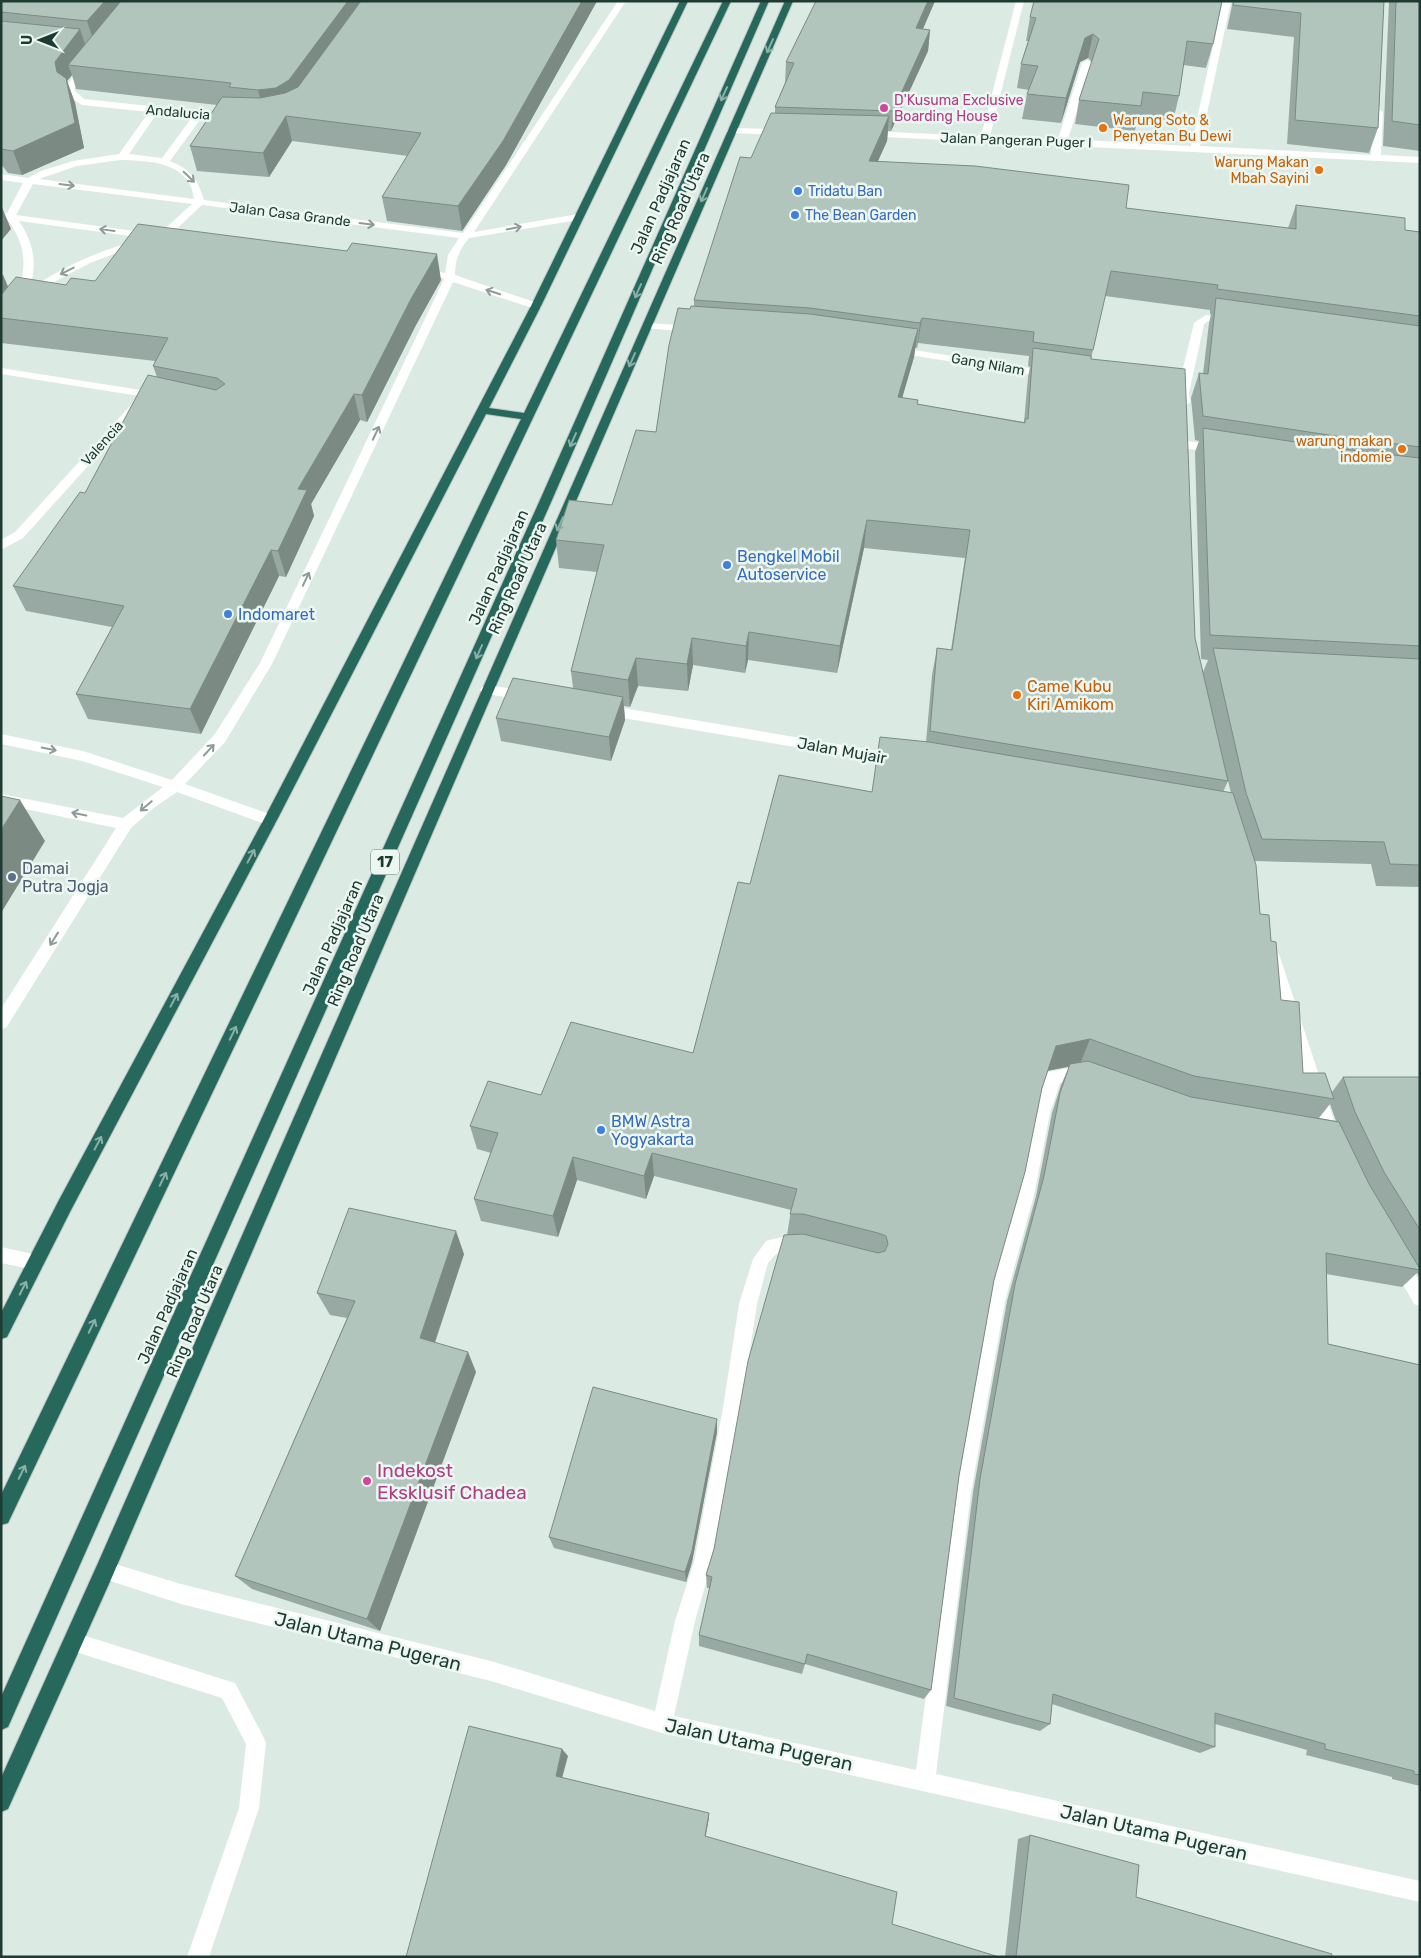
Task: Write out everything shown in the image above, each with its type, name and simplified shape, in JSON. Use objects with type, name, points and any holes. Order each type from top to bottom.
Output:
[{"type":"highway","points":[[1,1331],[270,820],[536,306],[684,1]]},
{"type":"highway","name":"Jalan Padjajaran","points":[[1,1516],[727,1]]},
{"type":"highway","name":"Jalan Padjajaran","points":[[1,1720],[546,500],[765,1]]},
{"type":"highway","name":"Ring Road Utara","points":[[1,1802],[105,1570],[789,1]]},
{"type":"highway","points":[[482,410],[528,417]]},
{"type":"highway","points":[[546,500],[569,504]]},
{"type":"street","points":[[1,1024],[126,824],[150,803],[175,786],[220,738],[266,664],[450,277],[450,260],[456,247],[466,236],[622,1]]},
{"type":"street","points":[[985,139],[1020,1]]},
{"type":"street","points":[[1195,148],[1227,1]]},
{"type":"street","name":"Andalucia","points":[[92,57],[70,86],[69,93],[82,102],[199,115],[236,117]]},
{"type":"street","points":[[1062,142],[1087,63]]},
{"type":"street","points":[[1376,158],[1378,99]]},
{"type":"street","points":[[123,156],[155,110]]},
{"type":"street","points":[[164,162],[199,115]]},
{"type":"street","points":[[732,131],[788,132]]},
{"type":"street","name":"Jalan Pangeran Puger I","points":[[852,134],[1195,148],[1420,160]]},
{"type":"street","points":[[123,156],[164,162],[180,169],[192,178],[199,190],[200,202],[167,238],[123,247],[86,261],[52,279],[19,303],[29,276],[30,254],[23,234],[5,216],[30,180],[74,163],[123,156]]},
{"type":"street","name":"Jalan Casa Grande","points":[[1,177],[466,236],[578,217]]},
{"type":"street","points":[[5,216],[167,238]]},
{"type":"street","points":[[432,274],[450,277],[536,306]]},
{"type":"street","points":[[1187,462],[1185,423],[1178,392],[1199,323],[1206,318],[1244,323]]},
{"type":"street","points":[[647,326],[704,330]]},
{"type":"street","name":"Gang Nilam","points":[[886,349],[1058,376]]},
{"type":"street","name":"Valencia","points":[[1,371],[151,395],[19,535],[1,546]]},
{"type":"street","points":[[1187,445],[1226,451]]},
{"type":"street","points":[[487,690],[536,698]]},
{"type":"street","name":"Jalan Mujair","points":[[594,708],[906,761]]},
{"type":"street","points":[[1,739],[82,756],[175,786],[270,820]]},
{"type":"street","points":[[1,799],[126,824]]},
{"type":"street","points":[[1270,947],[1330,1134],[1337,1150]]},
{"type":"street","points":[[925,1781],[962,1492],[996,1301],[1026,1195],[1042,1113],[1054,1077],[1079,1073],[1097,1079]]},
{"type":"street","points":[[1311,1131],[1330,1134]]},
{"type":"street","points":[[662,1723],[685,1621],[703,1562],[732,1408],[748,1304],[761,1259],[772,1247],[800,1245],[818,1250]]},
{"type":"street","points":[[1394,1254],[1419,1296]]},
{"type":"street","points":[[1,1255],[36,1262]]},
{"type":"street","name":"Jalan Utama Pugeran","points":[[105,1570],[181,1594],[491,1671],[662,1723],[1420,1892]]},
{"type":"street","points":[[73,1642],[228,1690],[256,1743],[248,1808],[198,1957]]},
{"type":"building","points":[[1,1],[105,1],[87,21],[1,12]]},
{"type":"building","points":[[121,1],[348,1],[289,80],[276,88],[258,90],[229,87],[231,83],[68,65]]},
{"type":"building","points":[[361,1],[582,1],[503,141],[458,206],[382,197],[421,133],[286,116],[263,153],[190,146],[222,97],[260,98],[285,93],[298,87]]},
{"type":"building","points":[[816,1],[928,1],[916,28],[930,30],[893,111],[775,107],[794,63],[786,62]]},
{"type":"building","points":[[1034,1],[1222,1],[1213,44],[1187,41],[1179,96],[1143,92],[1141,106],[1079,100],[1099,39],[1093,34],[1085,38],[1066,98],[1027,94],[1038,66],[1021,64],[1036,18],[1030,17]]},
{"type":"building","points":[[1234,1],[1384,1],[1378,128],[1295,120],[1301,13],[1233,5]]},
{"type":"building","points":[[1396,1],[1420,1],[1420,125],[1392,121]]},
{"type":"building","points":[[1,21],[80,29],[55,62],[57,72],[66,78],[75,123],[13,151],[1,149]]},
{"type":"building","points":[[771,113],[889,116],[869,161],[975,166],[1129,185],[1126,208],[1296,229],[1296,205],[1405,218],[1405,230],[1420,232],[1420,316],[1217,289],[1218,285],[1111,271],[1093,350],[1033,342],[1034,332],[922,318],[920,323],[810,308],[694,300],[740,157],[751,158]]},
{"type":"building","points":[[138,224],[347,251],[352,243],[437,254],[411,299],[362,395],[354,394],[298,489],[307,490],[278,551],[271,550],[190,709],[76,694],[124,606],[13,586],[80,492],[85,493],[148,375],[216,390],[225,384],[217,378],[153,366],[168,338],[1,318],[1,295],[16,277],[66,285],[71,278],[95,281]]},
{"type":"building","points":[[1216,298],[1420,326],[1420,447],[1203,416],[1199,373],[1208,374]]},
{"type":"building","points":[[691,306],[810,314],[918,329],[898,397],[918,400],[917,404],[1025,423],[1025,419],[1028,419],[1033,348],[1091,356],[1091,359],[1185,369],[1195,638],[1228,781],[930,731],[937,648],[952,650],[970,530],[867,520],[840,646],[749,632],[746,646],[692,638],[687,664],[636,658],[628,680],[571,671],[604,545],[556,540],[569,500],[612,505],[636,430],[656,432],[669,345],[678,308],[690,309]]},
{"type":"building","points":[[1203,428],[1341,449],[1420,458],[1420,646],[1210,635]]},
{"type":"building","points":[[1213,648],[1420,659],[1420,865],[1390,864],[1384,842],[1262,839],[1246,793]]},
{"type":"building","points":[[513,678],[623,697],[609,737],[496,718]]},
{"type":"building","points":[[880,737],[929,742],[1233,793],[1256,865],[1260,914],[1269,915],[1271,941],[1276,942],[1281,1000],[1299,1002],[1303,1073],[1325,1073],[1334,1099],[1194,1076],[1090,1039],[1056,1046],[1042,1088],[1025,1172],[994,1280],[959,1476],[931,1690],[807,1654],[805,1664],[699,1635],[712,1577],[706,1575],[714,1549],[748,1361],[784,1235],[803,1234],[878,1253],[885,1251],[888,1244],[886,1236],[803,1214],[790,1214],[797,1189],[652,1153],[644,1176],[573,1157],[553,1216],[474,1199],[498,1133],[470,1126],[488,1081],[541,1095],[571,1022],[693,1053],[738,882],[750,884],[779,775],[872,792]]},
{"type":"building","points":[[1,796],[20,800],[1,830]]},
{"type":"building","points":[[1088,1061],[1191,1097],[1339,1122],[1369,1184],[1420,1269],[1326,1253],[1328,1344],[1420,1365],[1420,1775],[1414,1774],[1414,1771],[1325,1749],[1325,1744],[1215,1713],[1215,1747],[1053,1694],[1050,1724],[954,1698],[980,1479],[1015,1284],[1044,1176],[1060,1093],[1070,1064]]},
{"type":"building","points":[[1343,1077],[1420,1077],[1420,1230],[1384,1172],[1355,1112]]},
{"type":"building","name":"Indekost Eksklusif Chadea","points":[[349,1208],[456,1231],[420,1338],[468,1352],[367,1619],[235,1576],[355,1301],[317,1293]]},
{"type":"building","points":[[593,1387],[717,1419],[692,1551],[685,1572],[549,1537]]},
{"type":"building","points":[[469,1726],[562,1749],[556,1776],[709,1813],[705,1836],[897,1892],[892,1924],[999,1957],[406,1957]]},
{"type":"building","points":[[1030,1835],[1139,1865],[1136,1897],[1332,1954],[1331,1957],[1016,1957]]},
{"type":"place","name":"D'Kusuma Exclusive Boarding House","points":[[884,108]]},
{"type":"place","name":"Warung Soto & Penyetan Bu Dewi","points":[[1103,128]]},
{"type":"place","name":"Warung Makan Mbah Sayini","points":[[1319,170]]},
{"type":"place","name":"Tridatu Ban","points":[[798,191]]},
{"type":"place","name":"The Bean Garden","points":[[795,215]]},
{"type":"place","name":"warung makan indomie","points":[[1402,449]]},
{"type":"place","name":"Bengkel Mobil Autoservice","points":[[727,565]]},
{"type":"place","name":"Indomaret","points":[[228,614]]},
{"type":"place","name":"Came Kubu Kiri Amikom","points":[[1017,695]]},
{"type":"place","name":"Damai Putra Jogja","points":[[12,877]]},
{"type":"place","name":"BMW Astra Yogyakarta","points":[[601,1130]]},
{"type":"place","name":"Indekost Eksklusif Chadea","points":[[367,1481]]}]
